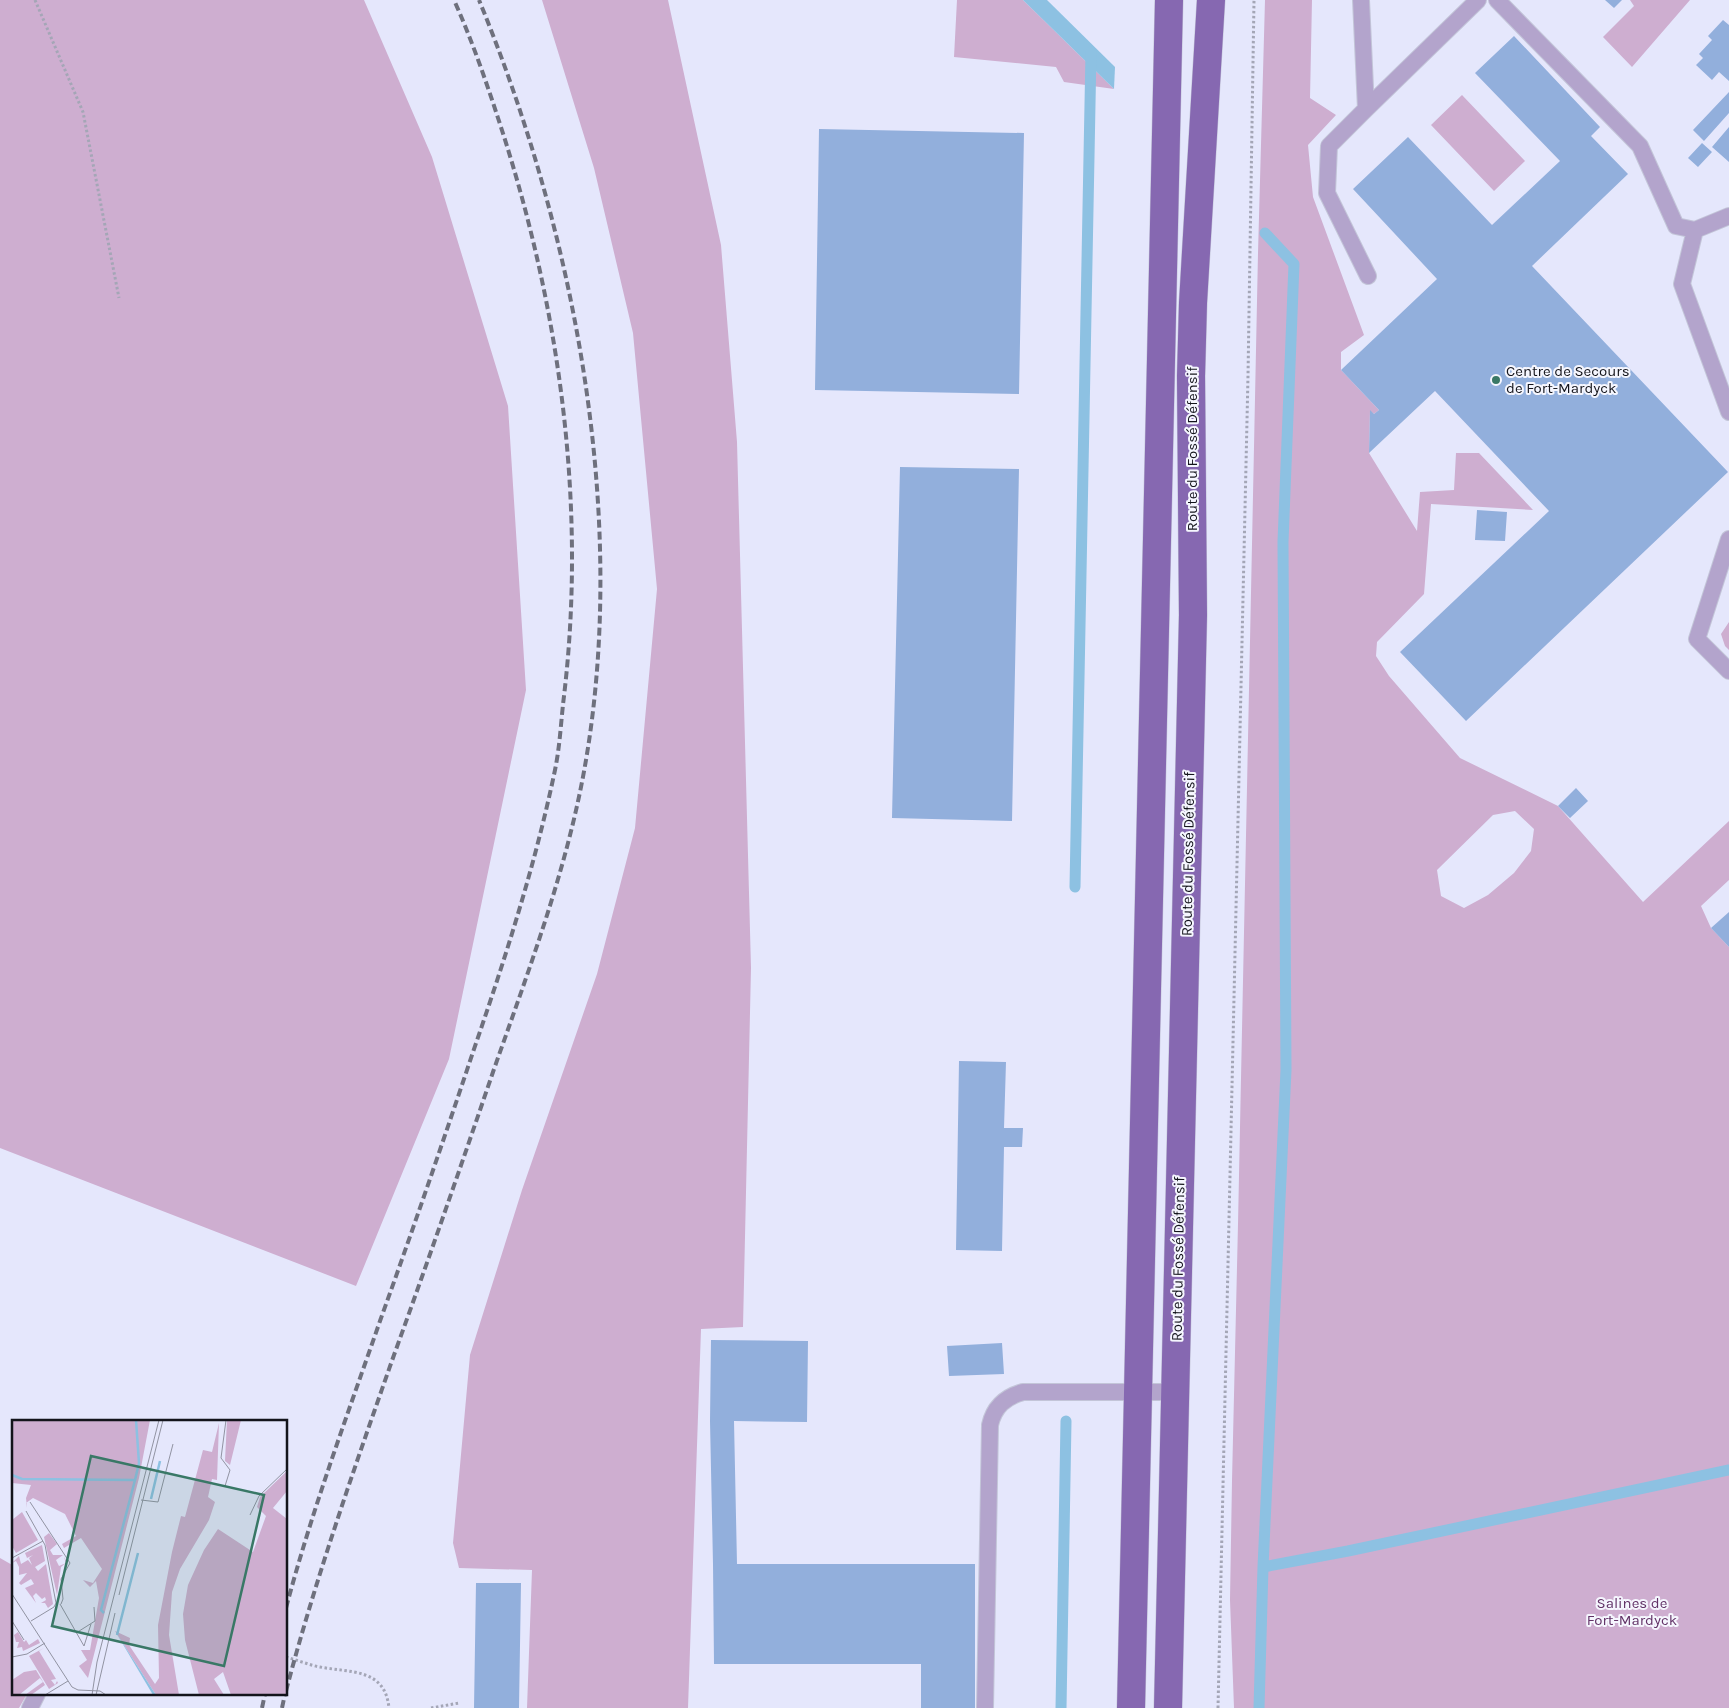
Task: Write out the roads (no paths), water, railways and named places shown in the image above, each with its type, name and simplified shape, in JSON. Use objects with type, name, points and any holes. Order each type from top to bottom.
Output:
[{"type":"main road","points":[[1130,1708],[1169,0]]},
{"type":"main road","name":"Route du Fossé Défensif","points":[[1168,1708],[1193,615],[1191,376],[1196,242],[1211,0]]},
{"type":"lane","points":[[1361,0],[1366,108]]},
{"type":"lane","points":[[1368,276],[1327,193],[1329,146],[1478,0]]},
{"type":"lane","points":[[1497,0],[1640,146],[1676,226],[1695,230],[1729,216]]},
{"type":"lane","points":[[1695,230],[1682,284],[1729,412]]},
{"type":"lane","points":[[1729,539],[1697,638],[1729,671]]},
{"type":"lane","points":[[985,1708],[989,1435],[992,1415],[1004,1401],[1013,1395],[1023,1392],[1174,1392]]},
{"type":"lane","points":[[30,1708],[36,1696]]},
{"type":"water","points":[[1023,0],[1047,0],[1115,67],[1114,89]]},
{"type":"waterway","points":[[1075,887],[1091,52]]},
{"type":"waterway","points":[[1265,233],[1294,264],[1283,542],[1286,1070],[1263,1567],[1348,1551],[1729,1470]]},
{"type":"waterway","points":[[1061,1708],[1066,1421]]},
{"type":"waterway","points":[[1259,1708],[1263,1567]]},
{"type":"railway","points":[[288,1601],[330,1463],[439,1153],[508,947],[529,877],[547,806],[557,761],[564,696],[570,623],[572,550],[563,404],[552,331],[537,259],[519,188],[483,73],[454,0]]},
{"type":"railway","points":[[288,1684],[310,1606],[351,1480],[520,995],[558,879],[569,839],[586,760],[597,665],[600,569],[596,471],[584,373],[566,276],[542,181],[513,89],[479,0]]},
{"type":"railway","points":[[262,1708],[265,1696]]},
{"type":"railway","points":[[282,1708],[285,1696]]},
{"type":"place","name":"Centre de Secours de Fort-Mardyck","points":[[1496,380]]},
{"type":"park label","name":"Salines de Fort-Mardyck","points":[[1632,1612]]}]
